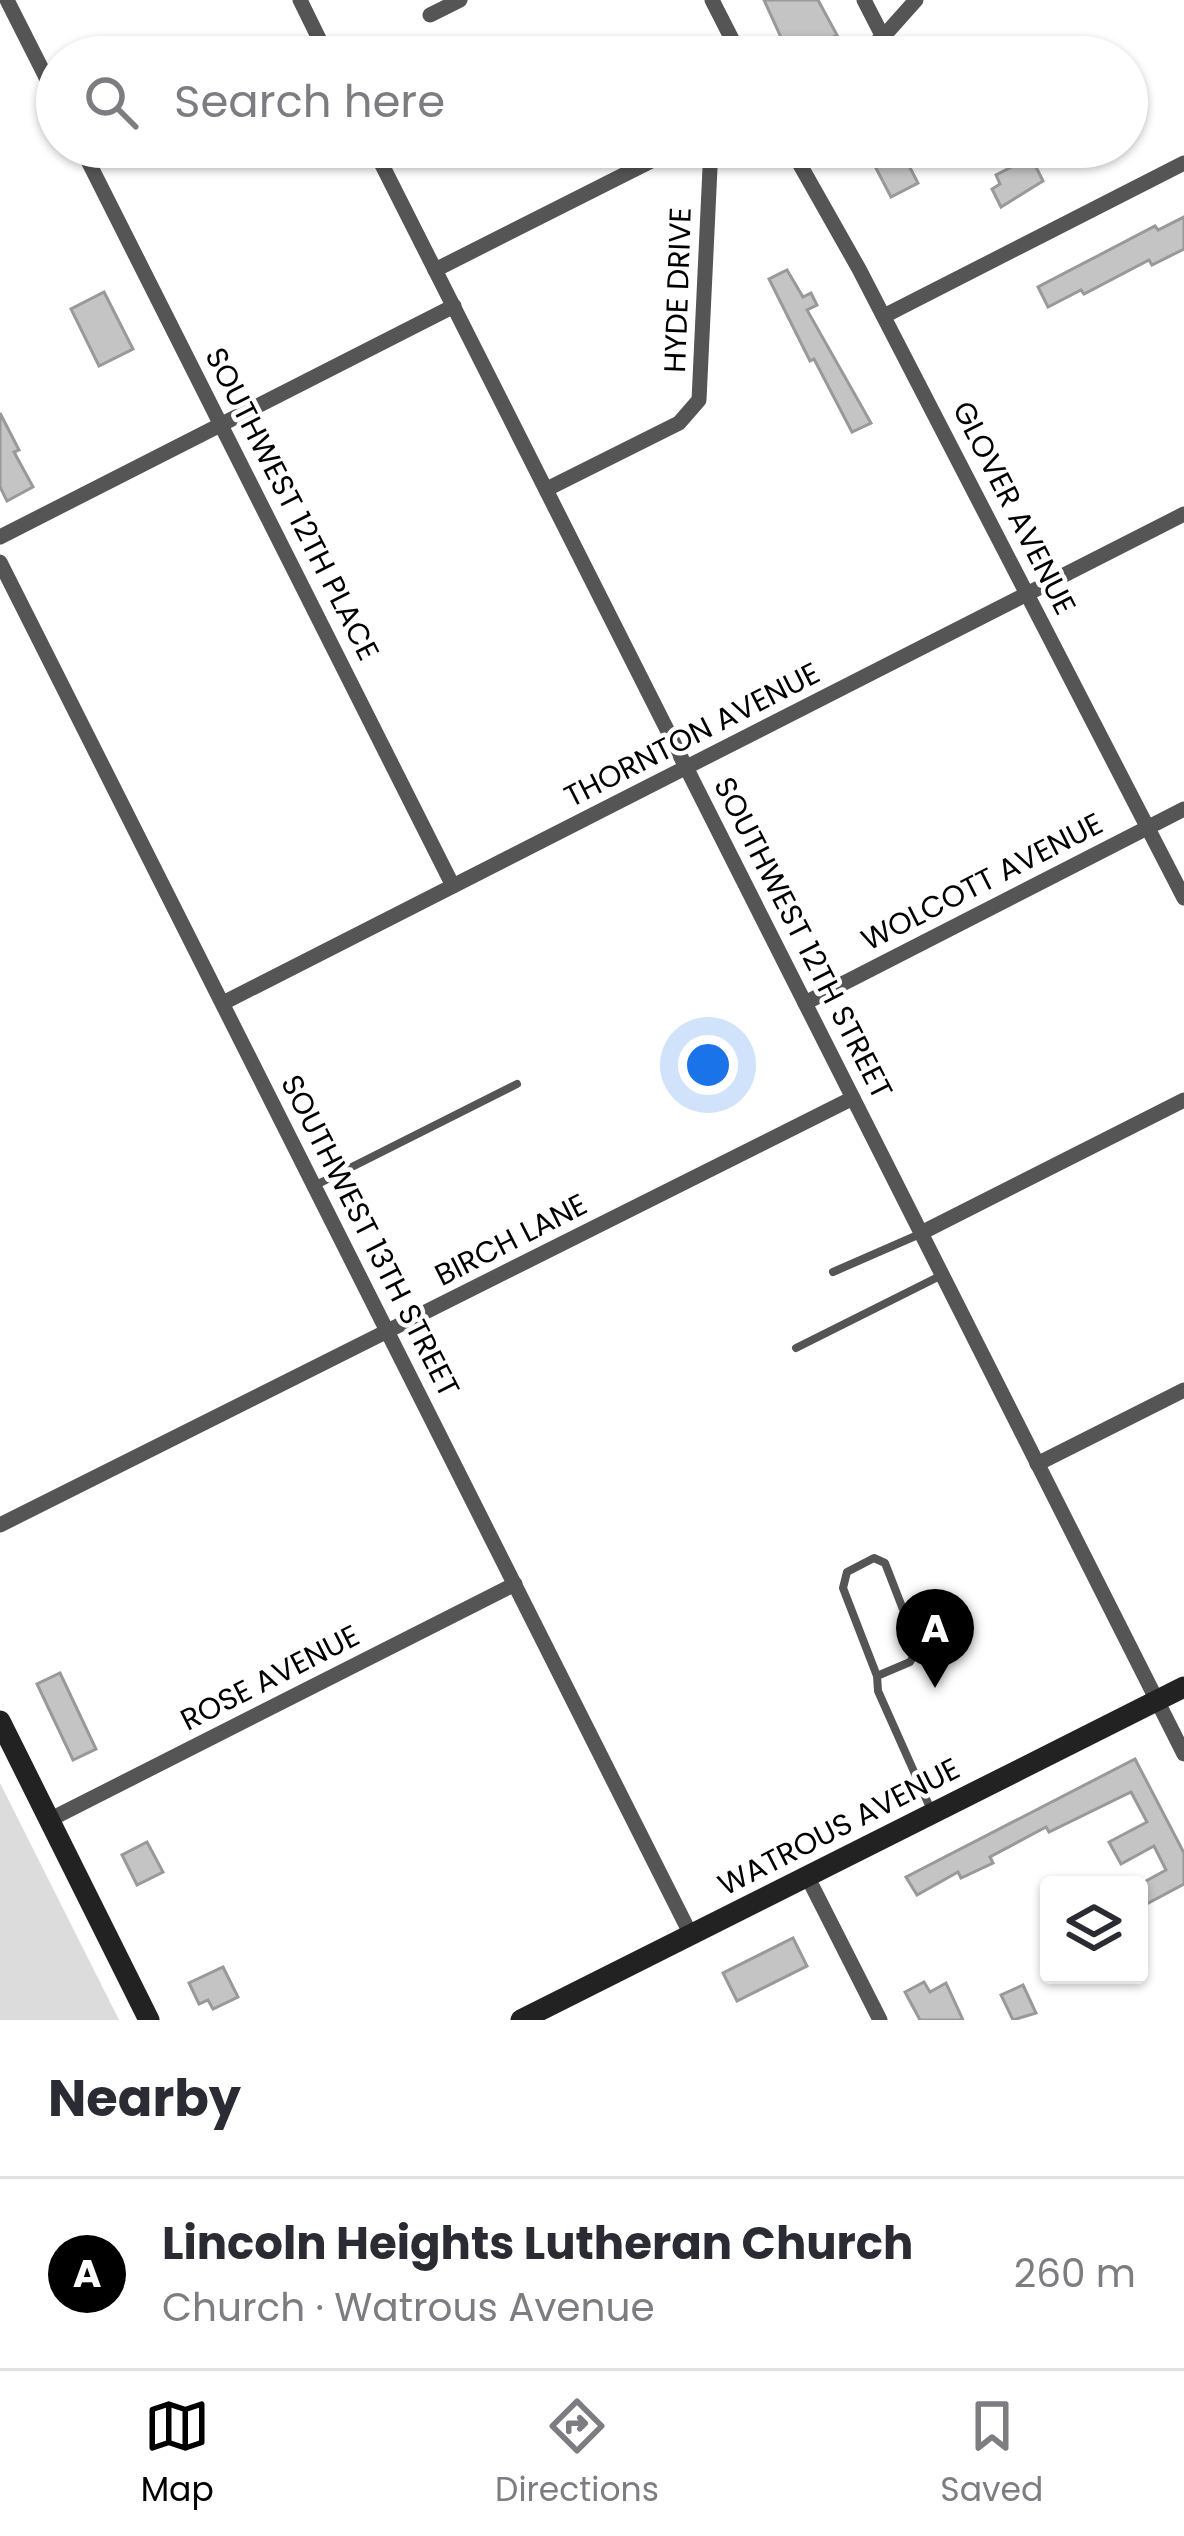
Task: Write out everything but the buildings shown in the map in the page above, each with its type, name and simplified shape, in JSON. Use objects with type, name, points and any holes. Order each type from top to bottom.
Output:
[{"type":"street","points":[[7,0],[36,57]]},
{"type":"street","points":[[300,0],[318,36]]},
{"type":"street","points":[[430,16],[460,0]]},
{"type":"street","points":[[712,0],[731,36]]},
{"type":"street","points":[[864,0],[882,36]]},
{"type":"street","points":[[885,36],[916,0]]},
{"type":"street","points":[[884,316],[1184,163]]},
{"type":"street","name":"SOUTHWEST 12TH PLACE","points":[[92,168],[452,886]]},
{"type":"street","name":"SOUTHWEST 12TH STREET","points":[[385,168],[1184,1754]]},
{"type":"street","points":[[436,270],[638,168]]},
{"type":"street","name":"HYDE DRIVE","points":[[547,489],[679,423],[699,400],[710,168]]},
{"type":"street","name":"GLOVER AVENUE","points":[[802,168],[884,316],[1184,898]]},
{"type":"street","points":[[0,537],[454,306]]},
{"type":"street","name":"THORNTON AVENUE","points":[[223,1003],[1184,514]]},
{"type":"street","name":"SOUTHWEST 13TH STREET","points":[[0,562],[691,1935]]},
{"type":"street","name":"WOLCOTT AVENUE","points":[[805,1003],[1184,809]]},
{"type":"street","name":"BIRCH LANE","points":[[0,1525],[853,1098]]},
{"type":"street","points":[[921,1233],[1184,1100]]},
{"type":"street","points":[[1037,1464],[1184,1390]]},
{"type":"street","name":"ROSE AVENUE","points":[[50,1820],[515,1584]]},
{"type":"street","name":"WATROUS AVENUE","points":[[521,2020],[1184,1687]]},
{"type":"street","points":[[0,1721],[149,2020]]},
{"type":"street","points":[[807,1876],[880,2020]]},
{"type":"lane","points":[[315,1185],[517,1084]]},
{"type":"lane","points":[[833,1272],[921,1233]]},
{"type":"lane","points":[[796,1348],[942,1275]]},
{"type":"lane","points":[[877,1676],[910,1662],[918,1648],[885,1563],[874,1558],[843,1580],[878,1691],[933,1814]]},
{"type":"shaded area","points":[[0,1783],[119,2020],[0,2020]]},
{"type":"place","name":"Lincoln Heights Lutheran Church","points":[[935,1688]]}]
